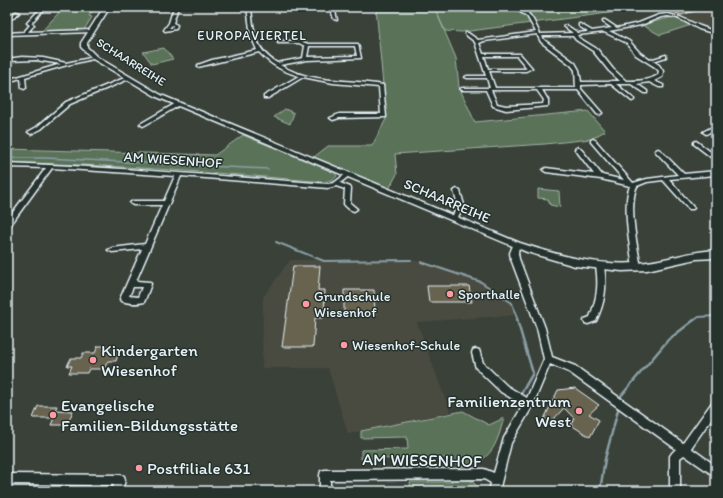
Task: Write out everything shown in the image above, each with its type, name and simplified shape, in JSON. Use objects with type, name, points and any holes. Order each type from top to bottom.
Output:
[{"type":"main road","name":"SCHAARREIHE","points":[[107,7],[84,43],[84,47],[96,58],[129,78],[160,96],[178,104],[516,245],[550,256],[600,266],[637,267],[716,254]]},
{"type":"main road","name":"SCHAARREIHE","points":[[103,15],[112,7]]},
{"type":"street","points":[[171,23],[176,7]]},
{"type":"street","points":[[249,7],[253,37],[259,51],[276,65],[302,76],[338,83],[381,86],[384,116],[339,116],[333,118]]},
{"type":"street","points":[[332,7],[336,19]]},
{"type":"street","points":[[514,7],[524,12],[532,19],[542,41],[573,64],[577,70],[578,87],[599,113]]},
{"type":"street","points":[[25,33],[32,25],[29,23],[43,8]]},
{"type":"street","points":[[7,21],[17,13]]},
{"type":"street","points":[[478,42],[490,39],[539,34],[575,34],[606,31],[638,24],[660,16],[669,15],[680,17],[696,27],[716,33]]},
{"type":"street","points":[[604,21],[616,29]]},
{"type":"street","points":[[580,24],[591,32]]},
{"type":"street","points":[[566,26],[575,34],[577,39],[595,50],[611,70],[624,82]]},
{"type":"street","points":[[462,89],[578,87],[611,82],[649,80],[660,76],[661,71],[657,66],[638,54],[628,42],[606,31]]},
{"type":"street","points":[[7,34],[92,32]]},
{"type":"street","points":[[467,34],[478,42],[495,105],[506,108],[546,105],[546,100],[539,88]]},
{"type":"street","points":[[276,65],[290,60],[305,58],[359,57],[357,44],[307,45],[300,42],[279,42]]},
{"type":"street","points":[[305,58],[307,45]]},
{"type":"street","points":[[200,66],[214,61],[259,51]]},
{"type":"street","points":[[481,55],[518,55],[530,68],[526,70],[486,70]]},
{"type":"street","points":[[650,61],[664,56]]},
{"type":"street","points":[[7,60],[49,58],[66,64]]},
{"type":"street","points":[[7,81],[66,64],[96,58]]},
{"type":"street","points":[[23,76],[24,88]]},
{"type":"street","points":[[266,96],[302,76]]},
{"type":"street","points":[[467,77],[488,77]]},
{"type":"street","points":[[31,132],[39,128],[68,103],[129,78]]},
{"type":"street","points":[[649,80],[661,86]]},
{"type":"street","points":[[611,82],[632,100]]},
{"type":"street","points":[[632,82],[645,92]]},
{"type":"street","points":[[143,124],[178,104]]},
{"type":"street","points":[[706,132],[716,127]]},
{"type":"street","points":[[593,140],[633,186]]},
{"type":"street","points":[[696,143],[716,159]]},
{"type":"street","points":[[578,149],[600,177]]},
{"type":"street","points":[[658,151],[683,177]]},
{"type":"street","name":"AM WIESENHOF","points":[[7,165],[51,166],[179,174],[328,186],[336,184]]},
{"type":"street","points":[[7,225],[51,166]]},
{"type":"street","points":[[546,170],[600,177],[620,181],[633,186]]},
{"type":"street","points":[[131,284],[179,174]]},
{"type":"street","points":[[336,184],[347,175]]},
{"type":"street","points":[[637,267],[629,198],[633,186],[638,182],[664,178],[714,175]]},
{"type":"street","points":[[664,178],[691,208]]},
{"type":"street","points":[[336,184],[348,188],[347,204],[354,209]]},
{"type":"street","points":[[454,219],[461,206],[457,191]]},
{"type":"street","points":[[132,203],[167,203]]},
{"type":"street","points":[[516,245],[514,249],[515,259],[541,328],[548,359],[572,369],[716,472]]},
{"type":"street","points":[[112,250],[148,246]]},
{"type":"street","points":[[588,321],[593,319],[602,296],[603,286],[600,266]]},
{"type":"street","points":[[476,353],[479,365],[504,389],[528,404]]},
{"type":"street","name":"AM WIESENHOF","points":[[325,491],[326,475],[484,474],[497,480],[507,441],[528,404],[548,359]]},
{"type":"street","points":[[675,491],[675,456],[687,446],[716,404]]},
{"type":"street","points":[[7,479],[120,480],[117,491]]},
{"type":"street","points":[[93,491],[97,480]]},
{"type":"street","points":[[494,491],[497,480]]},
{"type":"shaded area","points":[[716,7],[716,31],[673,14],[664,8]]},
{"type":"shaded area","name":"Wiesenhof-Schule","points":[[409,259],[441,267],[481,280],[513,303],[517,315],[417,322],[450,412],[348,434],[328,368],[262,368],[263,297],[290,260]]},
{"type":"green space","points":[[64,7],[101,7],[95,9],[89,16],[92,17],[84,30],[42,31]]},
{"type":"green space","points":[[376,7],[655,7],[462,32],[445,31],[436,11],[456,58],[459,87],[475,122],[588,111],[605,131],[591,139],[545,144],[395,154],[397,174],[389,189],[314,157],[328,146],[372,146],[386,119]]},
{"type":"green space","points":[[672,17],[691,25],[660,35],[642,25]]},
{"type":"green space","points":[[164,48],[173,59],[152,64],[143,52]]},
{"type":"green space","points":[[285,109],[294,113],[290,124],[274,117]]},
{"type":"green space","points":[[243,135],[334,172],[337,176],[334,179],[325,182],[126,167],[7,163],[7,149],[215,155]]},
{"type":"green space","points":[[538,189],[559,191],[560,207],[550,205],[548,199],[538,198]]},
{"type":"green space","points":[[463,411],[489,425],[504,418],[495,445],[485,457],[478,462],[458,467],[449,458],[361,459],[361,450],[408,449],[407,437],[361,438],[361,431]]},
{"type":"green space","points":[[456,477],[469,479],[483,491],[411,491],[410,482],[451,482]]},
{"type":"building","points":[[685,7],[698,10],[681,15],[670,10]]},
{"type":"building","name":"Grundschule Wiesenhof","points":[[293,266],[320,266],[318,290],[325,290],[324,318],[315,318],[313,347],[282,347]]},
{"type":"building","name":"Sporthalle","points":[[427,286],[469,286],[472,302],[429,302]]},
{"type":"building","points":[[344,290],[374,290],[375,314],[344,314]]},
{"type":"building","name":"Kindergarten Wiesenhof","points":[[98,346],[111,346],[109,353],[119,352],[116,361],[108,361],[104,369],[89,369],[87,373],[69,373],[72,366],[67,366],[71,358],[81,358],[83,353],[95,353]]},
{"type":"building","name":"Familienzentrum West","points":[[575,388],[599,405],[589,414],[599,420],[590,437],[571,425],[574,418],[564,408],[550,423],[544,419],[558,390]]},
{"type":"building","name":"Evangelische Familien-Bildungsstätte","points":[[38,406],[57,406],[55,410],[73,411],[67,425],[51,425],[54,418],[33,418]]},
{"type":"waterway","points":[[14,158],[45,158],[268,169]]},
{"type":"waterway","points":[[276,242],[324,261],[411,260]]},
{"type":"waterway","points":[[421,262],[481,282],[512,303],[518,321]]},
{"type":"waterway","points":[[693,321],[699,317],[716,316]]},
{"type":"waterway","points":[[517,320],[533,373],[522,392]]},
{"type":"waterway","points":[[620,400],[621,396],[668,340],[694,320]]},
{"type":"waterway","points":[[600,491],[605,459],[619,406]]},
{"type":"place","name":"Sporthalle","points":[[450,294]]},
{"type":"place","name":"Grundschule Wiesenhof","points":[[306,304]]},
{"type":"place","name":"Wiesenhof-Schule","points":[[344,345]]},
{"type":"place","name":"Kindergarten Wiesenhof","points":[[93,360]]},
{"type":"place","name":"Familienzentrum West","points":[[579,411]]},
{"type":"place","name":"Evangelische Familien-Bildungsstätte","points":[[53,415]]},
{"type":"place","name":"Postfiliale 631","points":[[139,468]]},
{"type":"district","name":"EUROPAVIERTEL","points":[[252,35]]}]
